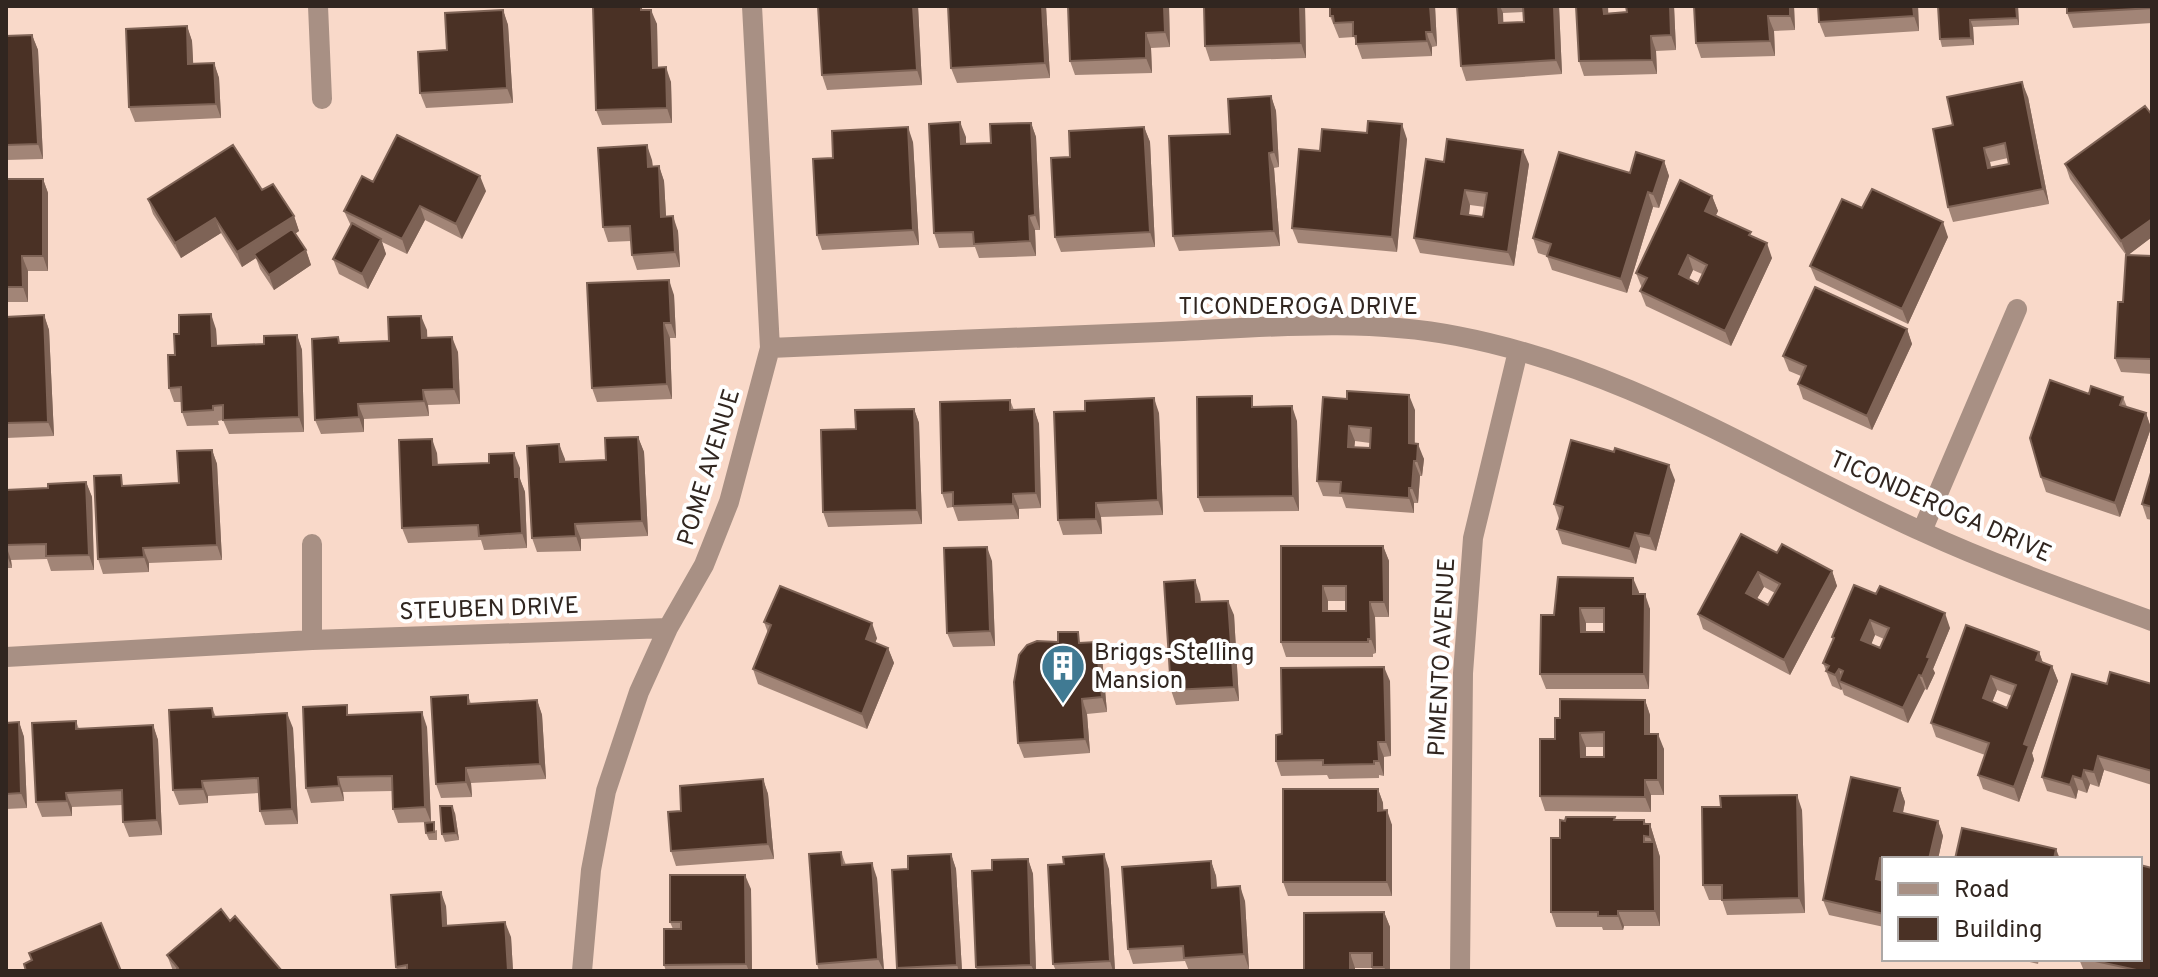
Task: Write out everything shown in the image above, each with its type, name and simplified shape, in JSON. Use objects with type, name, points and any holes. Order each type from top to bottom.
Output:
[{"type":"street","points":[[318,6],[322,99]]},
{"type":"street","name":"POME AVENUE","points":[[582,971],[591,870],[606,791],[639,692],[668,628],[704,565],[729,502],[770,348],[752,6]]},
{"type":"street","points":[[1922,531],[2017,309]]},
{"type":"street","name":"TICONDEROGA DRIVE","points":[[770,348],[1271,327],[1379,327],[1457,336],[1518,351],[1618,383],[1715,427],[1922,531],[2038,580],[2152,621]]},
{"type":"street","name":"PIMENTO AVENUE","points":[[1460,971],[1463,673],[1473,538],[1518,351]]},
{"type":"street","points":[[312,544],[312,640]]},
{"type":"street","name":"STEUBEN DRIVE","points":[[6,657],[312,640],[668,628]]},
{"type":"building","points":[[593,6],[641,6],[641,10],[651,10],[653,68],[666,67],[667,108],[596,110]]},
{"type":"building","points":[[818,6],[913,6],[917,70],[822,75]]},
{"type":"building","points":[[948,6],[1042,6],[1045,63],[951,68]]},
{"type":"building","points":[[1068,6],[1164,6],[1165,32],[1146,33],[1146,58],[1070,61]]},
{"type":"building","points":[[1204,6],[1300,6],[1301,43],[1205,46]]},
{"type":"building","points":[[1330,6],[1430,6],[1432,32],[1426,32],[1427,41],[1356,44],[1353,22],[1334,23]]},
{"type":"building","points":[[1457,6],[1498,6],[1499,23],[1524,22],[1523,6],[1554,6],[1556,60],[1461,66]]},
{"type":"building","points":[[1576,6],[1603,6],[1604,14],[1627,12],[1626,6],[1670,6],[1671,35],[1651,36],[1652,60],[1579,61]]},
{"type":"building","points":[[1694,6],[1790,6],[1790,16],[1768,16],[1770,41],[1696,43]]},
{"type":"building","points":[[1818,6],[1913,6],[1914,16],[1819,22]]},
{"type":"building","points":[[1938,6],[2016,6],[2017,18],[1970,20],[1971,38],[1940,39]]},
{"type":"building","points":[[2067,6],[2152,6],[2152,8],[2067,13]]},
{"type":"building","points":[[503,10],[507,88],[420,93],[418,52],[447,50],[445,13]]},
{"type":"building","points":[[187,26],[188,64],[214,63],[216,104],[129,107],[126,29]]},
{"type":"building","points":[[32,35],[38,144],[6,145],[6,36]]},
{"type":"building","points":[[2022,82],[2043,189],[1948,207],[1933,129],[1953,125],[1947,97]],"holes":[[[2005,143],[2009,164],[1988,168],[1984,148]]]},
{"type":"building","points":[[1271,96],[1274,152],[1269,153],[1274,231],[1173,236],[1169,136],[1230,134],[1228,99]]},
{"type":"building","points":[[2145,106],[2152,115],[2152,219],[2121,241],[2065,164]]},
{"type":"building","points":[[1368,121],[1402,124],[1392,237],[1292,228],[1299,149],[1320,151],[1322,129],[1367,133]]},
{"type":"building","points":[[960,122],[961,144],[991,143],[990,124],[1031,123],[1035,215],[1029,216],[1030,241],[974,244],[973,232],[934,233],[929,124]]},
{"type":"building","points":[[908,127],[913,230],[817,235],[813,159],[833,158],[832,131]]},
{"type":"building","points":[[1144,127],[1150,232],[1055,237],[1051,158],[1070,157],[1069,131]]},
{"type":"building","points":[[397,135],[480,176],[456,224],[420,206],[402,239],[344,211],[362,176],[373,182]]},
{"type":"building","points":[[1447,139],[1523,150],[1508,252],[1414,238],[1426,159],[1444,162]],"holes":[[[1465,190],[1487,193],[1483,217],[1461,214]]]},
{"type":"building","points":[[233,145],[262,190],[273,184],[294,216],[237,252],[215,218],[175,243],[148,199]]},
{"type":"building","points":[[647,145],[648,167],[659,166],[661,217],[673,216],[675,252],[632,255],[630,226],[603,227],[598,148]]},
{"type":"building","points":[[1559,152],[1630,173],[1636,152],[1664,161],[1653,194],[1648,192],[1621,279],[1547,256],[1551,244],[1533,238]]},
{"type":"building","points":[[6,179],[43,179],[43,256],[22,256],[23,287],[6,287]]},
{"type":"building","points":[[1680,180],[1712,196],[1705,211],[1751,232],[1749,235],[1767,243],[1725,331],[1640,291],[1647,278],[1636,273]],"holes":[[[1688,255],[1707,265],[1698,284],[1679,274]]]},
{"type":"building","points":[[1872,189],[1943,222],[1902,309],[1810,266],[1842,199],[1862,208]]},
{"type":"building","points":[[352,223],[381,239],[362,274],[333,259]]},
{"type":"building","points":[[292,229],[306,250],[269,275],[254,254]]},
{"type":"building","points":[[2126,255],[2152,256],[2152,359],[2115,358],[2118,302],[2123,302]]},
{"type":"building","points":[[669,280],[671,323],[664,323],[667,384],[592,388],[587,283]]},
{"type":"building","points":[[1815,287],[1907,329],[1867,416],[1798,384],[1806,366],[1783,356]]},
{"type":"building","points":[[211,314],[212,346],[264,344],[264,336],[297,335],[299,417],[223,420],[223,405],[213,406],[213,410],[182,412],[181,387],[169,388],[168,355],[175,355],[174,334],[179,334],[179,315]]},
{"type":"building","points":[[44,315],[48,422],[6,423],[6,317]]},
{"type":"building","points":[[421,316],[422,338],[452,337],[454,389],[423,390],[424,401],[358,404],[359,417],[315,420],[312,339],[338,337],[339,343],[389,341],[388,317]]},
{"type":"building","points":[[2050,380],[2089,394],[2091,386],[2123,397],[2120,405],[2146,413],[2115,503],[2041,477],[2030,438]]},
{"type":"building","points":[[1347,391],[1409,395],[1409,443],[1418,444],[1409,498],[1340,493],[1341,482],[1317,481],[1323,397],[1347,399]],"holes":[[[1349,426],[1371,428],[1370,448],[1348,447]]]},
{"type":"building","points":[[1252,396],[1252,407],[1292,406],[1293,496],[1198,497],[1197,397]]},
{"type":"building","points":[[1154,398],[1158,500],[1096,503],[1096,519],[1058,520],[1054,412],[1085,411],[1085,401]]},
{"type":"building","points":[[1010,400],[1010,410],[1034,409],[1036,493],[1013,494],[1013,504],[953,506],[953,492],[942,493],[940,402]]},
{"type":"building","points":[[914,409],[917,510],[823,512],[821,430],[856,429],[855,410]]},
{"type":"building","points":[[638,437],[642,521],[575,524],[576,536],[532,538],[527,446],[559,444],[560,462],[606,460],[605,438]]},
{"type":"building","points":[[432,439],[433,465],[489,463],[489,454],[514,453],[515,477],[519,477],[522,533],[479,536],[478,525],[402,528],[399,440]]},
{"type":"building","points":[[1571,440],[1614,452],[1615,448],[1669,465],[1650,536],[1635,533],[1630,549],[1557,529],[1563,507],[1554,504]]},
{"type":"building","points":[[212,450],[217,545],[143,548],[144,557],[98,559],[94,476],[121,475],[122,486],[179,483],[177,451]]},
{"type":"building","points":[[2152,469],[2152,507],[2142,504]]},
{"type":"building","points":[[86,482],[89,555],[46,556],[46,544],[6,545],[6,490]]},
{"type":"building","points":[[1741,534],[1777,553],[1782,544],[1832,571],[1784,660],[1698,614]],"holes":[[[1758,572],[1780,584],[1768,605],[1746,593]]]},
{"type":"building","points":[[1281,546],[1383,546],[1384,602],[1370,602],[1371,639],[1368,642],[1281,642]],"holes":[[[1323,586],[1346,586],[1346,611],[1323,611]]]},
{"type":"building","points":[[987,547],[990,631],[947,633],[944,548]]},
{"type":"building","points":[[1558,577],[1633,578],[1633,594],[1645,594],[1644,674],[1540,674],[1541,615],[1554,615]],"holes":[[[1580,608],[1604,608],[1604,632],[1581,632]]]},
{"type":"building","points":[[1195,580],[1196,602],[1228,601],[1234,687],[1171,690],[1164,582]]},
{"type":"building","points":[[1854,585],[1876,594],[1880,586],[1945,613],[1927,657],[1930,658],[1903,708],[1839,681],[1843,671],[1839,669],[1835,675],[1826,671],[1829,666],[1823,663]],"holes":[[[1870,620],[1889,628],[1880,648],[1861,640]]]},
{"type":"building","points":[[780,586],[872,623],[866,639],[888,648],[862,714],[753,669],[771,625],[764,622]]},
{"type":"building","points":[[1966,625],[2039,652],[2036,660],[2052,666],[2024,744],[2029,746],[2014,787],[1978,775],[1989,743],[1931,723]],"holes":[[[1991,676],[2016,685],[2007,708],[1983,698]]]},
{"type":"building","name":"Briggs-Stelling Mansion","points":[[1058,632],[1078,632],[1079,643],[1096,642],[1102,697],[1082,699],[1085,739],[1018,743],[1014,682],[1019,655],[1027,645],[1037,641],[1058,642]]},
{"type":"building","points":[[1384,667],[1386,742],[1378,742],[1379,761],[1374,761],[1374,764],[1323,765],[1323,760],[1276,761],[1276,735],[1282,734],[1281,668]]},
{"type":"building","points":[[2110,672],[2152,684],[2152,771],[2098,756],[2094,772],[2084,770],[2082,779],[2073,776],[2070,785],[2042,777],[2072,674],[2107,684]]},
{"type":"building","points":[[468,695],[468,704],[537,700],[540,764],[466,768],[466,782],[436,784],[431,697]]},
{"type":"building","points":[[1560,699],[1645,700],[1645,734],[1658,734],[1658,780],[1645,780],[1645,797],[1540,796],[1540,739],[1555,739],[1555,718],[1560,718]],"holes":[[[1604,732],[1604,757],[1581,757],[1580,733]]]},
{"type":"building","points":[[347,705],[347,715],[422,712],[425,807],[393,809],[392,776],[338,777],[339,786],[306,788],[303,707]]},
{"type":"building","points":[[212,708],[213,717],[287,713],[292,809],[260,811],[258,778],[202,781],[203,789],[173,790],[169,710]]},
{"type":"building","points":[[76,721],[76,729],[153,725],[157,820],[123,822],[122,790],[66,793],[67,801],[36,802],[32,723]]},
{"type":"building","points":[[19,722],[21,793],[6,794],[6,723]]},
{"type":"building","points":[[1851,777],[1900,788],[1894,811],[1938,821],[1929,857],[1880,858],[1876,879],[1882,880],[1882,914],[1823,900]]},
{"type":"building","points":[[763,779],[768,844],[671,851],[668,812],[681,811],[680,786]]},
{"type":"building","points":[[1283,789],[1378,789],[1378,811],[1387,810],[1387,882],[1283,882]]},
{"type":"building","points":[[1797,795],[1799,898],[1722,900],[1722,885],[1703,885],[1702,807],[1721,807],[1720,796]]},
{"type":"building","points":[[440,806],[452,806],[456,833],[442,834]]},
{"type":"building","points":[[1566,817],[1615,817],[1614,820],[1644,820],[1644,824],[1650,824],[1650,837],[1644,836],[1644,842],[1654,842],[1655,911],[1618,911],[1618,916],[1598,916],[1598,912],[1551,912],[1551,838],[1560,838],[1560,820],[1565,821]]},
{"type":"building","points":[[434,822],[434,832],[426,833],[425,823]]},
{"type":"building","points":[[1962,828],[2056,849],[2054,857],[1955,857]]},
{"type":"building","points":[[841,852],[842,865],[872,863],[878,959],[817,964],[809,854]]},
{"type":"building","points":[[951,854],[957,965],[897,968],[892,870],[908,869],[908,856]]},
{"type":"building","points":[[1104,854],[1110,961],[1053,964],[1048,865],[1064,864],[1063,857]]},
{"type":"building","points":[[1028,859],[1031,965],[976,967],[972,871],[992,870],[992,860]]},
{"type":"building","points":[[1211,861],[1212,888],[1240,886],[1244,954],[1184,958],[1183,946],[1128,949],[1122,867]]},
{"type":"building","points":[[2142,866],[2152,868],[2152,971],[2095,961],[2142,961]]},
{"type":"building","points":[[670,875],[745,875],[746,964],[664,965],[664,929],[681,929],[681,922],[670,922]]},
{"type":"building","points":[[441,892],[443,926],[505,922],[508,971],[407,971],[407,965],[396,967],[391,895]]},
{"type":"building","points":[[221,909],[230,921],[235,916],[282,971],[174,971],[178,968],[167,955]]},
{"type":"building","points":[[1384,912],[1384,967],[1372,967],[1372,953],[1350,953],[1350,971],[1304,971],[1304,913]]},
{"type":"building","points":[[101,923],[121,971],[26,971],[24,964],[32,960],[29,953]]},
{"type":"place","name":"Briggs-Stelling Mansion","points":[[1063,705]]}]
